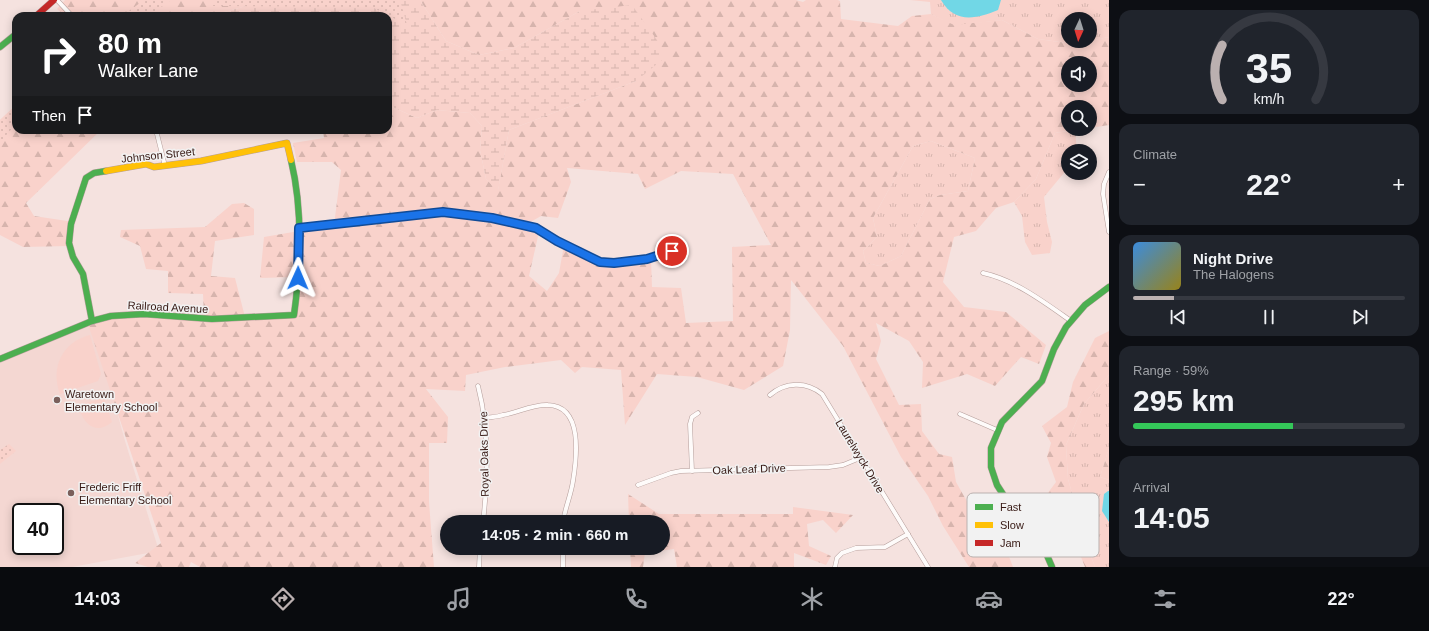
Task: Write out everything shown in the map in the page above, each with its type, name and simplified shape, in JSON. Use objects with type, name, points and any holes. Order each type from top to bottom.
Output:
[{"type":"main road","points":[[40,12],[54,0]]},
{"type":"main road","points":[[0,47],[12,37]]},
{"type":"main road","name":"Johnson Street","points":[[92,321],[83,274],[73,257],[69,243],[71,224],[84,182],[86,178],[94,173],[146,164],[154,167],[201,161],[287,143],[294,170],[299,228]]},
{"type":"main road","points":[[299,228],[443,212],[502,220],[536,228],[557,241],[600,262],[614,263],[647,259],[672,251]]},
{"type":"main road","name":"Railroad Avenue","points":[[0,359],[92,321],[111,316],[144,314],[212,319],[294,315],[298,286],[299,228]]},
{"type":"main road","points":[[1002,493],[993,475],[990,463],[997,430],[1004,417],[1036,389],[1042,381],[1056,343],[1077,312],[1096,295],[1109,287]]},
{"type":"main road","points":[[1048,557],[1052,567]]},
{"type":"street","points":[[57,0],[68,12]]},
{"type":"street","points":[[157,134],[165,166]]},
{"type":"street","points":[[1109,172],[1104,184],[1103,194],[1109,232]]},
{"type":"street","points":[[983,273],[1032,294],[1071,321]]},
{"type":"street","name":"Laurelwyck Drive","points":[[770,395],[778,388],[795,385],[806,385],[822,394],[928,567]]},
{"type":"street","name":"Royal Oaks Drive","points":[[478,386],[485,418],[484,515]]},
{"type":"street","points":[[485,418],[503,416],[547,404],[560,408],[570,416],[575,428],[576,439],[573,481],[565,515]]},
{"type":"street","points":[[692,471],[690,424],[692,417],[698,413]]},
{"type":"street","points":[[960,414],[997,430]]},
{"type":"street","name":"Oak Leaf Drive","points":[[638,485],[670,473],[829,467],[843,465],[860,458]]},
{"type":"street","points":[[835,567],[837,558],[850,550],[885,547],[908,534]]},
{"type":"street","points":[[479,567],[480,555]]},
{"type":"street","points":[[563,555],[563,567]]},
{"type":"shaded area","points":[[92,321],[125,441],[159,551],[72,567],[0,567],[0,359]]},
{"type":"green space","points":[[65,0],[268,0],[224,12],[60,12],[57,9]]},
{"type":"green space","points":[[144,0],[171,0],[154,12],[128,12]]},
{"type":"green space","points":[[212,0],[400,0],[407,25],[392,17],[392,12],[382,12],[372,7],[213,6]]},
{"type":"green space","points":[[268,0],[420,0],[446,41],[479,55],[514,48],[580,11],[632,5],[657,40],[662,60],[636,81],[509,130],[498,191],[486,179],[480,150],[482,126],[470,113],[437,110],[417,118],[392,107],[392,12],[224,12]]},
{"type":"green space","points":[[420,0],[796,0],[803,2],[806,0],[838,0],[840,1],[841,19],[898,26],[912,16],[931,14],[954,25],[1002,20],[1038,39],[1061,42],[1061,48],[1097,48],[1097,39],[1109,37],[1109,125],[1097,127],[1097,100],[1061,100],[1061,132],[1055,133],[1036,179],[1014,202],[996,208],[976,231],[954,237],[943,282],[964,307],[1006,312],[1046,345],[1039,364],[1021,357],[995,386],[967,374],[922,388],[923,362],[909,341],[876,323],[881,341],[876,359],[899,405],[921,404],[922,431],[939,454],[952,457],[956,482],[967,502],[967,557],[1009,557],[1013,567],[969,567],[943,526],[928,496],[901,457],[843,346],[791,280],[790,330],[783,366],[744,390],[697,377],[657,374],[625,425],[621,370],[582,367],[575,373],[561,360],[505,367],[466,375],[465,391],[426,389],[448,417],[447,443],[429,443],[429,502],[434,567],[200,567],[191,562],[189,567],[148,567],[135,563],[161,543],[87,321],[135,312],[204,317],[203,294],[168,293],[168,271],[146,269],[140,246],[120,237],[121,230],[205,227],[232,204],[244,203],[254,209],[254,235],[215,241],[211,276],[235,278],[245,317],[295,315],[297,277],[260,278],[264,237],[334,225],[341,170],[332,162],[297,162],[293,143],[324,138],[324,134],[392,134],[392,107],[417,118],[437,110],[470,113],[482,126],[480,150],[486,179],[498,190],[509,130],[636,81],[580,11],[514,48],[479,55],[446,41]],"holes":[[[931,141],[975,158],[968,191],[940,195],[930,199],[901,256],[880,266],[866,263],[863,251],[877,237],[873,218],[913,146]],[[567,168],[638,174],[645,189],[681,171],[733,174],[771,245],[732,247],[733,321],[686,323],[681,288],[652,287],[651,259],[600,260],[564,245],[559,273],[547,291],[529,276],[539,232],[527,224],[541,216],[558,218],[571,182]]]},
{"type":"green space","points":[[910,0],[1109,0],[1109,37],[1097,40],[1097,12],[1061,12],[1061,42],[1038,39],[1002,20],[954,26],[931,14],[930,2]]},
{"type":"green space","points":[[12,109],[12,134],[97,134],[26,203],[34,216],[74,222],[69,246],[23,247],[0,235],[0,120]]},
{"type":"green space","points":[[12,109],[12,128],[0,142],[0,120]]},
{"type":"green space","points":[[1061,132],[1061,136],[1076,136],[1076,144],[1061,144],[1061,176],[1044,197],[1047,222],[1052,242],[1050,253],[1032,255],[1025,242],[1022,216],[1014,202],[1036,179],[1055,133]]},
{"type":"green space","points":[[931,141],[975,158],[968,191],[940,195],[930,199],[901,256],[880,266],[866,263],[863,251],[877,237],[873,218],[913,146]]},
{"type":"green space","points":[[1109,331],[1109,375],[1084,404],[1066,445],[1068,479],[1072,493],[1048,493],[1056,482],[1047,457],[1051,443],[1042,426],[1067,407],[1073,382],[1095,338]]},
{"type":"green space","points":[[90,335],[101,374],[98,381],[60,394],[57,384],[57,375],[61,357],[72,344],[80,338]]},
{"type":"green space","points":[[1109,375],[1109,448],[1100,477],[1109,480],[1109,567],[1095,567],[1091,557],[1099,557],[1099,493],[1072,493],[1068,479],[1066,445],[1084,404]]},
{"type":"green space","points":[[104,398],[112,422],[102,428],[93,427],[89,425],[80,411],[82,404]]},
{"type":"green space","points":[[9,444],[16,451],[0,464],[0,450]]},
{"type":"green space","points":[[1109,448],[1109,480],[1100,477]]},
{"type":"green space","points":[[628,494],[659,514],[793,514],[793,507],[853,515],[836,533],[823,520],[807,524],[809,546],[831,556],[826,565],[794,553],[794,567],[677,567],[674,549],[670,550],[670,515],[629,515]]},
{"type":"green space","points":[[630,555],[645,555],[643,567],[631,567]]},
{"type":"green space","points":[[1081,557],[1091,557],[1095,567],[1085,567]]},
{"type":"water","points":[[941,0],[1001,0],[998,10],[982,16],[966,17],[953,13]]},
{"type":"water","points":[[1108,491],[1109,522],[1102,511],[1104,494]]},
{"type":"traffic: fast","points":[[0,47],[12,37]]},
{"type":"traffic: fast","points":[[0,359],[92,321],[111,316],[144,314],[212,319],[294,315],[300,237],[298,198],[291,160]]},
{"type":"traffic: fast","points":[[92,321],[83,274],[73,257],[69,243],[71,224],[86,178],[94,173],[106,171]]},
{"type":"traffic: fast","points":[[299,228],[443,212],[502,220],[536,228],[557,241],[600,262],[614,263],[647,259],[672,251]]},
{"type":"traffic: fast","points":[[1002,493],[997,485],[991,467],[991,448],[1002,422],[1042,381],[1054,349],[1066,327],[1085,305],[1109,287]]},
{"type":"traffic: fast","points":[[1048,557],[1052,567]]},
{"type":"traffic: slow","points":[[106,171],[146,164],[154,167],[201,161],[287,143],[291,160]]},
{"type":"traffic: jam","points":[[40,12],[54,0]]},
{"type":"place","name":"Waretown Elementary School","points":[[57,400]]},
{"type":"place","name":"Frederic Friff Elementary School","points":[[71,493]]},
{"type":"route","points":[[298,278],[299,228],[443,212],[492,218],[536,228],[557,241],[600,262],[614,263],[647,259],[672,251]]}]
